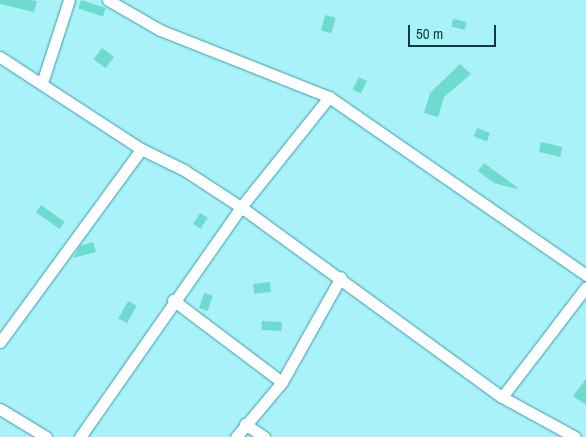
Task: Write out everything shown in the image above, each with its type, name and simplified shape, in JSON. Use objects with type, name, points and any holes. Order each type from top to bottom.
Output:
[{"type":"street","points":[[42,83],[69,0]]},
{"type":"street","points":[[108,0],[160,30],[329,98],[586,275]]},
{"type":"street","points":[[0,57],[141,149],[184,170],[241,207],[341,276],[502,398],[575,437]]},
{"type":"street","points":[[80,437],[173,300],[241,207],[329,98]]},
{"type":"street","points":[[0,342],[141,149]]},
{"type":"street","points":[[236,437],[282,382],[341,276]]},
{"type":"street","points":[[502,398],[586,287]]},
{"type":"street","points":[[173,300],[282,382]]},
{"type":"street","points":[[0,409],[46,437]]},
{"type":"street","points":[[246,424],[264,437]]},
{"type":"building","points":[[0,0],[37,1],[34,12],[0,4]]},
{"type":"building","points":[[81,0],[106,8],[103,17],[78,9]]},
{"type":"building","points":[[325,15],[336,18],[331,33],[321,30]]},
{"type":"building","points":[[453,19],[467,22],[465,30],[451,27]]},
{"type":"building","points":[[102,48],[114,57],[106,68],[94,59]]},
{"type":"building","points":[[460,64],[471,74],[444,97],[438,117],[424,113],[430,93]]},
{"type":"building","points":[[359,77],[367,81],[361,94],[353,89]]},
{"type":"building","points":[[477,128],[490,133],[487,141],[474,136]]},
{"type":"building","points":[[541,142],[562,147],[560,157],[539,152]]},
{"type":"building","points":[[484,163],[518,188],[494,183],[478,171]]},
{"type":"building","points":[[41,205],[65,222],[60,229],[36,212]]},
{"type":"building","points":[[200,213],[208,218],[201,229],[193,224]]},
{"type":"building","points":[[93,242],[96,252],[73,258],[80,246]]},
{"type":"building","points":[[270,282],[271,292],[254,294],[253,284]]},
{"type":"building","points":[[204,293],[213,296],[208,311],[199,308]]},
{"type":"building","points":[[128,301],[137,306],[127,323],[118,318]]},
{"type":"building","points":[[262,321],[282,322],[282,331],[262,330]]},
{"type":"building","points":[[586,379],[586,405],[573,396]]}]
